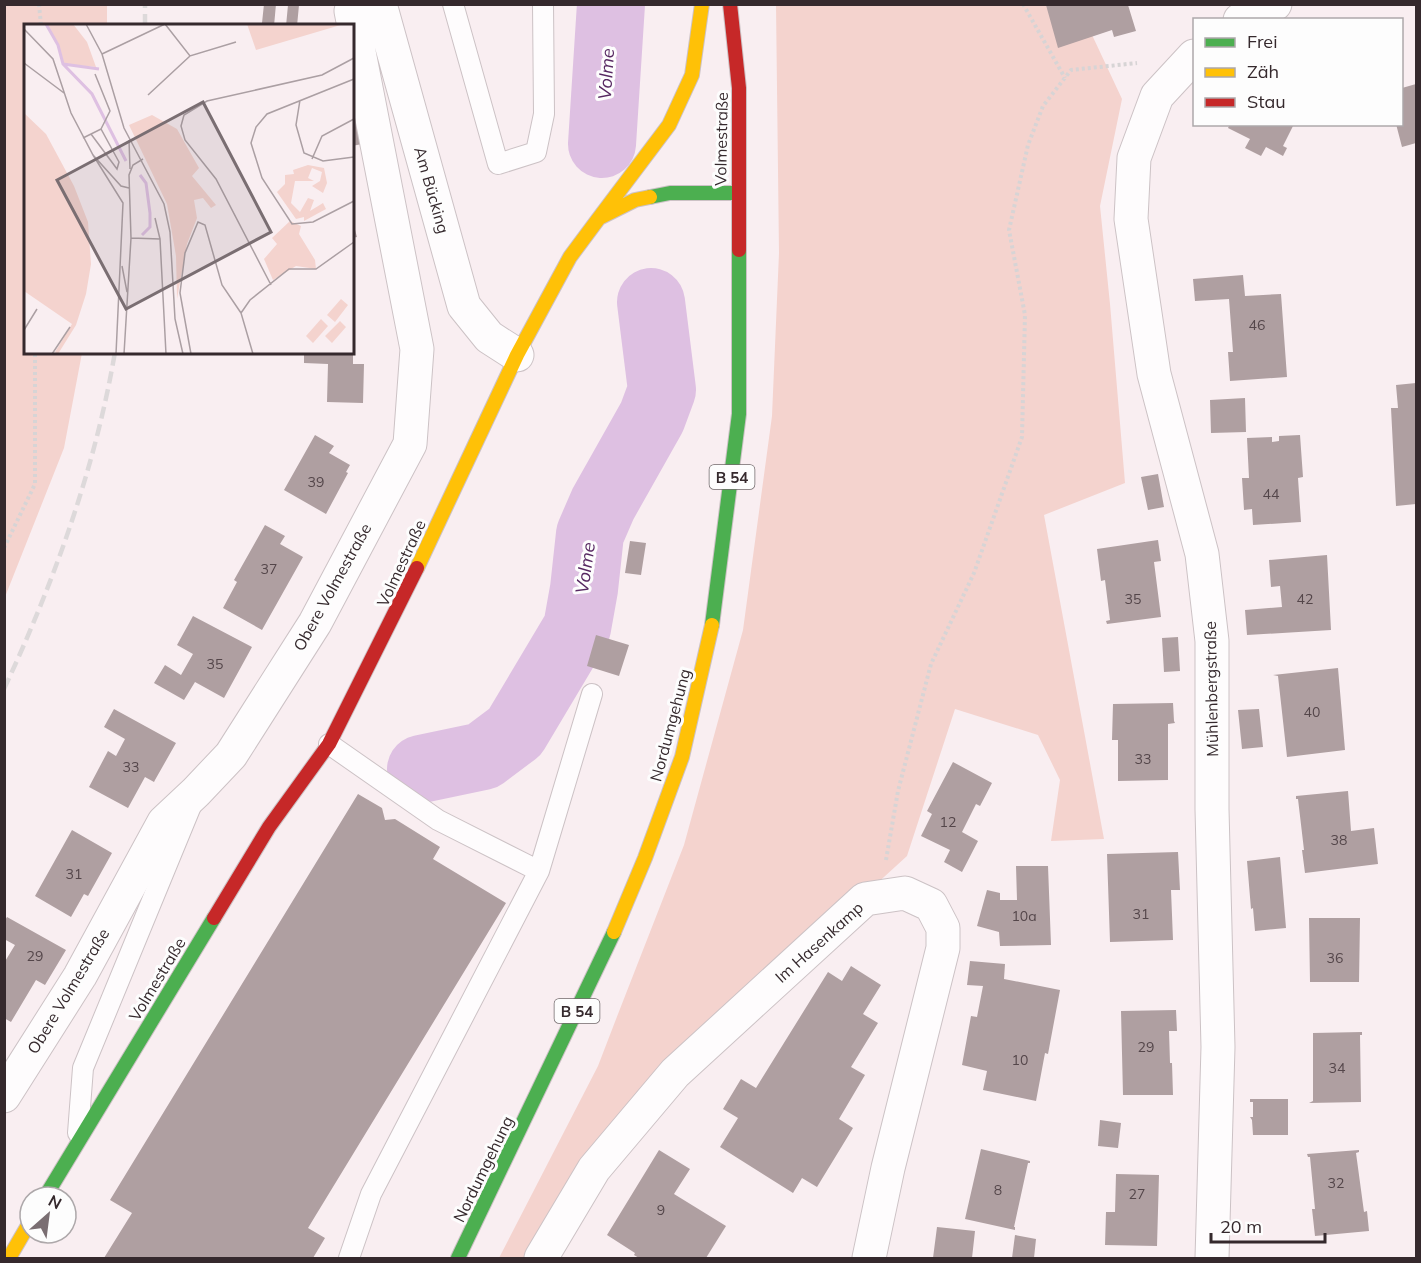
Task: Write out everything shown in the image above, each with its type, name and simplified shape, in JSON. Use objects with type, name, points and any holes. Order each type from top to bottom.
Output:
[{"type":"main road","points":[[599,218],[669,125],[692,75],[702,4]]},
{"type":"main road","name":"Volmestraße","points":[[52,1185],[269,827],[329,744],[392,621],[517,356],[570,257],[599,218],[635,200],[670,193],[737,193],[739,88],[730,4]]},
{"type":"main road","name":"Nordumgehung","points":[[458,1258],[606,951],[645,858],[682,757],[714,617],[739,414],[737,193]]},
{"type":"main road","points":[[9,1258],[18,1243]]},
{"type":"street","name":"Obere Volmestraße","points":[[353,4],[351,11],[354,24]]},
{"type":"street","name":"Am Bücking","points":[[380,4],[464,306],[489,337],[517,356]]},
{"type":"street","points":[[1244,18],[1275,4]]},
{"type":"street","name":"Obere Volmestraße","points":[[4,1096],[80,976],[164,822],[231,756],[315,623],[410,444],[417,349],[354,26]]},
{"type":"street","name":"Mühlenbergstraße","points":[[1187,62],[1157,96],[1134,158],[1131,219],[1154,374],[1202,554],[1212,641],[1212,809],[1218,1047],[1212,1258]]},
{"type":"street","name":"Im Hasenkamp","points":[[541,1258],[594,1169],[675,1073],[866,899],[905,893],[931,905],[943,928],[943,948],[888,1168],[869,1258]]},
{"type":"lane","points":[[453,4],[498,164],[536,152],[544,114],[543,4]]},
{"type":"lane","points":[[349,1258],[370,1194],[539,871],[592,694]]},
{"type":"lane","points":[[329,744],[438,820],[539,871]]},
{"type":"lane","points":[[77,1141],[83,1068],[196,792]]},
{"type":"path","points":[[39,4],[40,24]]},
{"type":"path","points":[[1023,4],[1065,78]]},
{"type":"path","points":[[880,896],[898,791],[931,664],[974,573],[1022,437],[1025,315],[1009,230],[1028,144],[1043,106],[1071,70],[1137,63],[1187,62]]},
{"type":"path","points":[[4,548],[35,484],[34,354]]},
{"type":"shaded area","points":[[5,4],[107,5],[107,24],[24,24],[24,354],[82,354],[64,448],[5,597]]},
{"type":"shaded area","points":[[776,5],[1078,5],[1122,99],[1100,206],[1125,483],[1044,515],[1104,839],[1051,841],[1060,780],[1038,735],[955,709],[907,856],[804,950],[647,1082],[523,1258],[499,1258],[598,1066],[684,845],[743,630],[772,416],[779,253]]},
{"type":"building","points":[[264,4],[276,4],[274,24],[262,23]]},
{"type":"building","points":[[288,5],[299,5],[297,24],[286,24]]},
{"type":"building","points":[[1046,5],[1128,5],[1136,31],[1114,37],[1112,30],[1058,48]]},
{"type":"building","points":[[1416,84],[1416,143],[1402,147],[1397,126],[1403,126],[1403,88]]},
{"type":"building","points":[[354,112],[362,144],[354,146]]},
{"type":"building","points":[[1229,126],[1293,126],[1283,146],[1287,148],[1283,156],[1266,147],[1261,156],[1245,148],[1250,139],[1228,128]]},
{"type":"building","points":[[1243,275],[1245,296],[1281,294],[1287,377],[1230,381],[1228,352],[1233,352],[1229,299],[1195,301],[1193,279]]},
{"type":"building","points":[[304,354],[353,354],[353,364],[364,364],[363,403],[327,402],[328,364],[304,363]]},
{"type":"building","points":[[1416,383],[1416,504],[1396,506],[1391,408],[1398,408],[1396,385]]},
{"type":"building","points":[[1245,398],[1246,432],[1211,433],[1210,400]]},
{"type":"building","points":[[315,435],[334,446],[329,453],[350,465],[326,514],[284,490]]},
{"type":"building","points":[[1300,435],[1303,477],[1298,478],[1301,522],[1253,525],[1252,509],[1244,510],[1242,478],[1249,478],[1247,438],[1272,437],[1272,442],[1279,441],[1279,436]]},
{"type":"building","points":[[1158,474],[1164,507],[1148,510],[1141,477]]},
{"type":"building","points":[[265,525],[285,536],[280,544],[303,557],[262,630],[223,608],[237,582],[234,580]]},
{"type":"building","points":[[1158,540],[1161,561],[1154,562],[1161,617],[1107,624],[1106,621],[1110,620],[1105,580],[1101,581],[1097,549]]},
{"type":"building","points":[[630,541],[646,543],[641,575],[625,573]]},
{"type":"building","points":[[1327,555],[1331,630],[1247,635],[1245,610],[1282,607],[1280,586],[1271,587],[1269,560]]},
{"type":"building","points":[[193,616],[252,647],[224,698],[195,682],[184,700],[154,683],[165,665],[181,675],[193,654],[177,645]]},
{"type":"building","points":[[596,635],[629,645],[619,676],[587,666]]},
{"type":"building","points":[[1178,637],[1180,671],[1164,672],[1162,638]]},
{"type":"building","points":[[1338,668],[1345,750],[1287,757],[1278,676],[1273,675]]},
{"type":"building","points":[[1173,703],[1175,723],[1168,724],[1168,780],[1118,781],[1118,740],[1112,740],[1113,704]]},
{"type":"building","points":[[114,709],[176,743],[154,782],[145,777],[128,808],[89,787],[108,751],[116,756],[125,739],[104,727]]},
{"type":"building","points":[[1259,709],[1263,747],[1242,749],[1238,710]]},
{"type":"building","points":[[953,762],[992,783],[980,806],[976,804],[962,832],[978,841],[962,872],[944,862],[950,850],[921,836],[932,814],[927,811]]},
{"type":"building","points":[[1348,791],[1351,831],[1374,828],[1378,864],[1305,873],[1296,796]]},
{"type":"building","points":[[358,794],[382,808],[385,820],[395,819],[440,847],[433,859],[506,903],[308,1228],[325,1238],[313,1258],[104,1258],[132,1213],[110,1200]]},
{"type":"building","points":[[72,830],[112,853],[88,896],[84,894],[71,917],[35,896]]},
{"type":"building","points":[[1178,852],[1180,890],[1171,890],[1173,940],[1110,942],[1107,854]]},
{"type":"building","points":[[1280,857],[1286,928],[1255,931],[1247,861]]},
{"type":"building","points":[[1016,866],[1048,866],[1051,945],[1000,946],[999,932],[977,926],[987,890],[1000,893],[1000,900],[1017,900]]},
{"type":"building","points":[[7,917],[66,950],[45,985],[36,980],[11,1022],[4,1018],[4,963],[15,945],[4,939],[4,922]]},
{"type":"building","points":[[1309,918],[1360,918],[1359,982],[1310,982]]},
{"type":"building","points":[[970,961],[1005,964],[1004,979],[1060,990],[1036,1101],[983,1090],[987,1071],[962,1065],[971,1016],[977,1017],[983,986],[967,985]]},
{"type":"building","points":[[851,966],[881,985],[863,1014],[878,1023],[851,1067],[865,1075],[839,1119],[853,1128],[817,1187],[802,1178],[793,1193],[720,1147],[738,1118],[723,1109],[741,1079],[756,1088],[828,972],[842,981]]},
{"type":"building","points":[[1176,1010],[1177,1031],[1169,1031],[1173,1095],[1123,1095],[1121,1011]]},
{"type":"building","points":[[1362,1032],[1360,1035],[1361,1102],[1309,1103],[1313,1101],[1313,1033]]},
{"type":"building","points":[[1250,1099],[1288,1099],[1288,1135],[1253,1135],[1250,1117],[1253,1117],[1253,1102],[1250,1102]]},
{"type":"building","points":[[1100,1120],[1121,1123],[1118,1148],[1098,1146]]},
{"type":"building","points":[[981,1149],[1030,1161],[1015,1230],[965,1219]]},
{"type":"building","points":[[659,1150],[690,1169],[674,1194],[726,1226],[706,1258],[639,1258],[607,1235]]},
{"type":"building","points":[[1359,1150],[1356,1153],[1364,1212],[1367,1211],[1369,1231],[1315,1236],[1310,1157],[1307,1154]]},
{"type":"building","points":[[1116,1174],[1159,1175],[1157,1246],[1105,1245],[1106,1212],[1115,1212]]},
{"type":"building","points":[[937,1227],[975,1231],[972,1258],[933,1258]]},
{"type":"building","points":[[1015,1235],[1036,1239],[1034,1258],[1012,1258]]},
{"type":"waterway","name":"Volme","points":[[602,144],[611,4]]},
{"type":"waterway","name":"Volme","points":[[421,769],[483,756],[515,732],[577,628],[590,534],[603,504],[652,417],[662,390],[651,302]]},
{"type":"railway","points":[[145,4],[145,24]]},
{"type":"railway","points":[[4,689],[40,608],[71,524],[96,439],[115,354]]},
{"type":"traffic: fast","points":[[650,197],[670,193],[737,193]]},
{"type":"traffic: fast","points":[[712,625],[739,414],[739,250]]},
{"type":"traffic: fast","points":[[52,1185],[214,918]]},
{"type":"traffic: fast","points":[[458,1258],[614,932]]},
{"type":"traffic: slow","points":[[599,218],[669,125],[692,75],[702,4]]},
{"type":"traffic: slow","points":[[417,568],[517,355],[570,257],[599,218],[635,200],[650,197]]},
{"type":"traffic: slow","points":[[614,932],[645,858],[682,757],[712,625]]},
{"type":"traffic: slow","points":[[9,1258],[18,1243]]},
{"type":"traffic: jam","points":[[730,4],[739,88],[739,250]]},
{"type":"traffic: jam","points":[[214,918],[269,827],[329,744],[417,568]]}]
